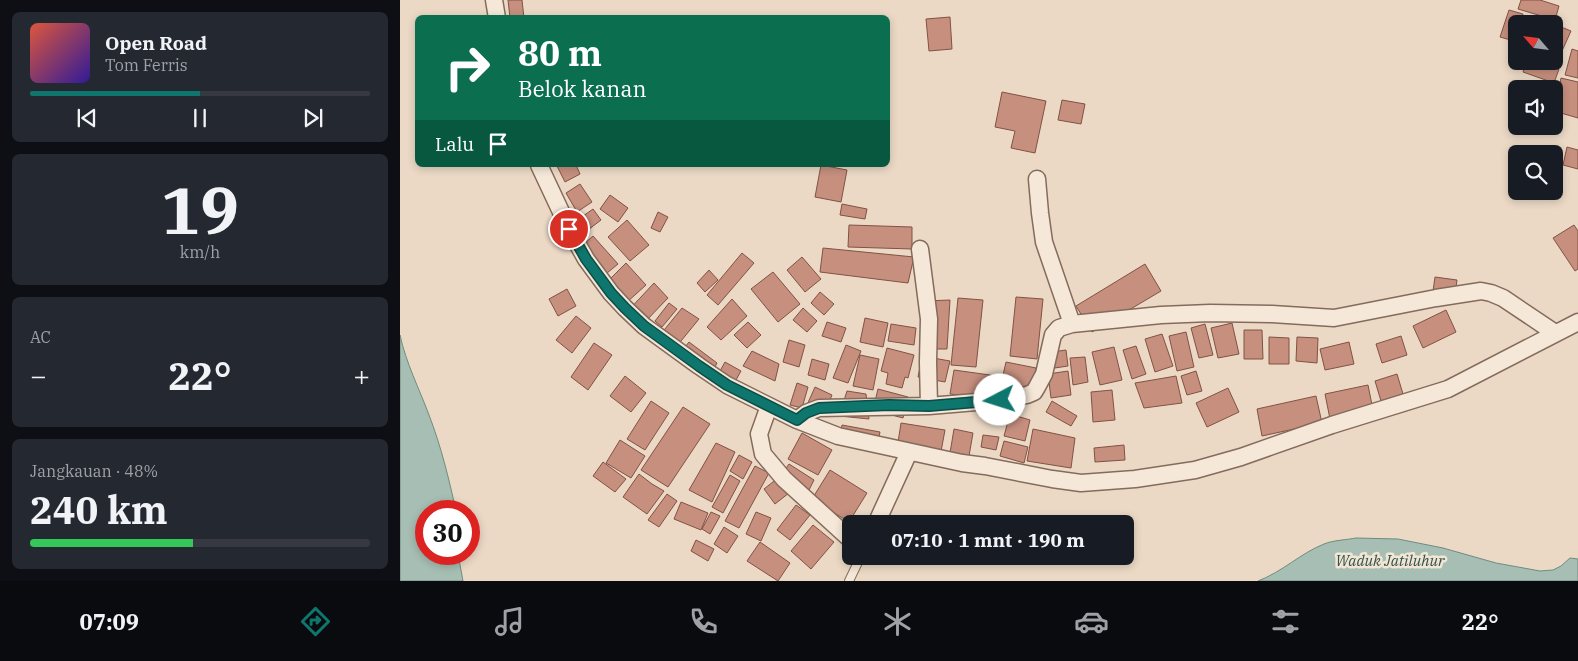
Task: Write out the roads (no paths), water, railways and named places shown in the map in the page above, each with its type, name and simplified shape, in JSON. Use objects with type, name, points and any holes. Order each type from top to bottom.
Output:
[{"type":"street","points":[[494,0],[496,15]]},
{"type":"street","points":[[540,167],[569,229],[586,259],[611,293],[644,326],[727,385],[797,420],[838,436],[908,452],[1052,479],[1081,483],[1135,479],[1195,470],[1241,457],[1332,425],[1448,389],[1578,322]]},
{"type":"street","points":[[1037,179],[1044,242],[1072,324]]},
{"type":"street","points":[[920,249],[929,319],[929,406]]},
{"type":"street","points":[[797,420],[806,413],[819,408],[889,405],[929,406],[1000,400],[1027,395],[1034,392],[1044,374],[1053,336],[1059,328],[1072,324],[1161,315],[1210,313],[1334,318],[1481,291],[1503,298],[1556,333]]},
{"type":"street","points":[[769,406],[759,434],[763,454],[784,479],[842,532]]},
{"type":"street","points":[[880,515],[908,452]]},
{"type":"lane","points":[[850,581],[857,565]]},
{"type":"water","points":[[400,335],[409,365],[437,439],[454,500],[415,500],[415,565],[460,565],[463,581],[400,581]]},
{"type":"water","name":"Waduk Jatiluhur","points":[[1356,538],[1398,539],[1443,548],[1496,563],[1540,571],[1553,570],[1570,558],[1578,559],[1578,581],[1258,581],[1324,544]]}]
